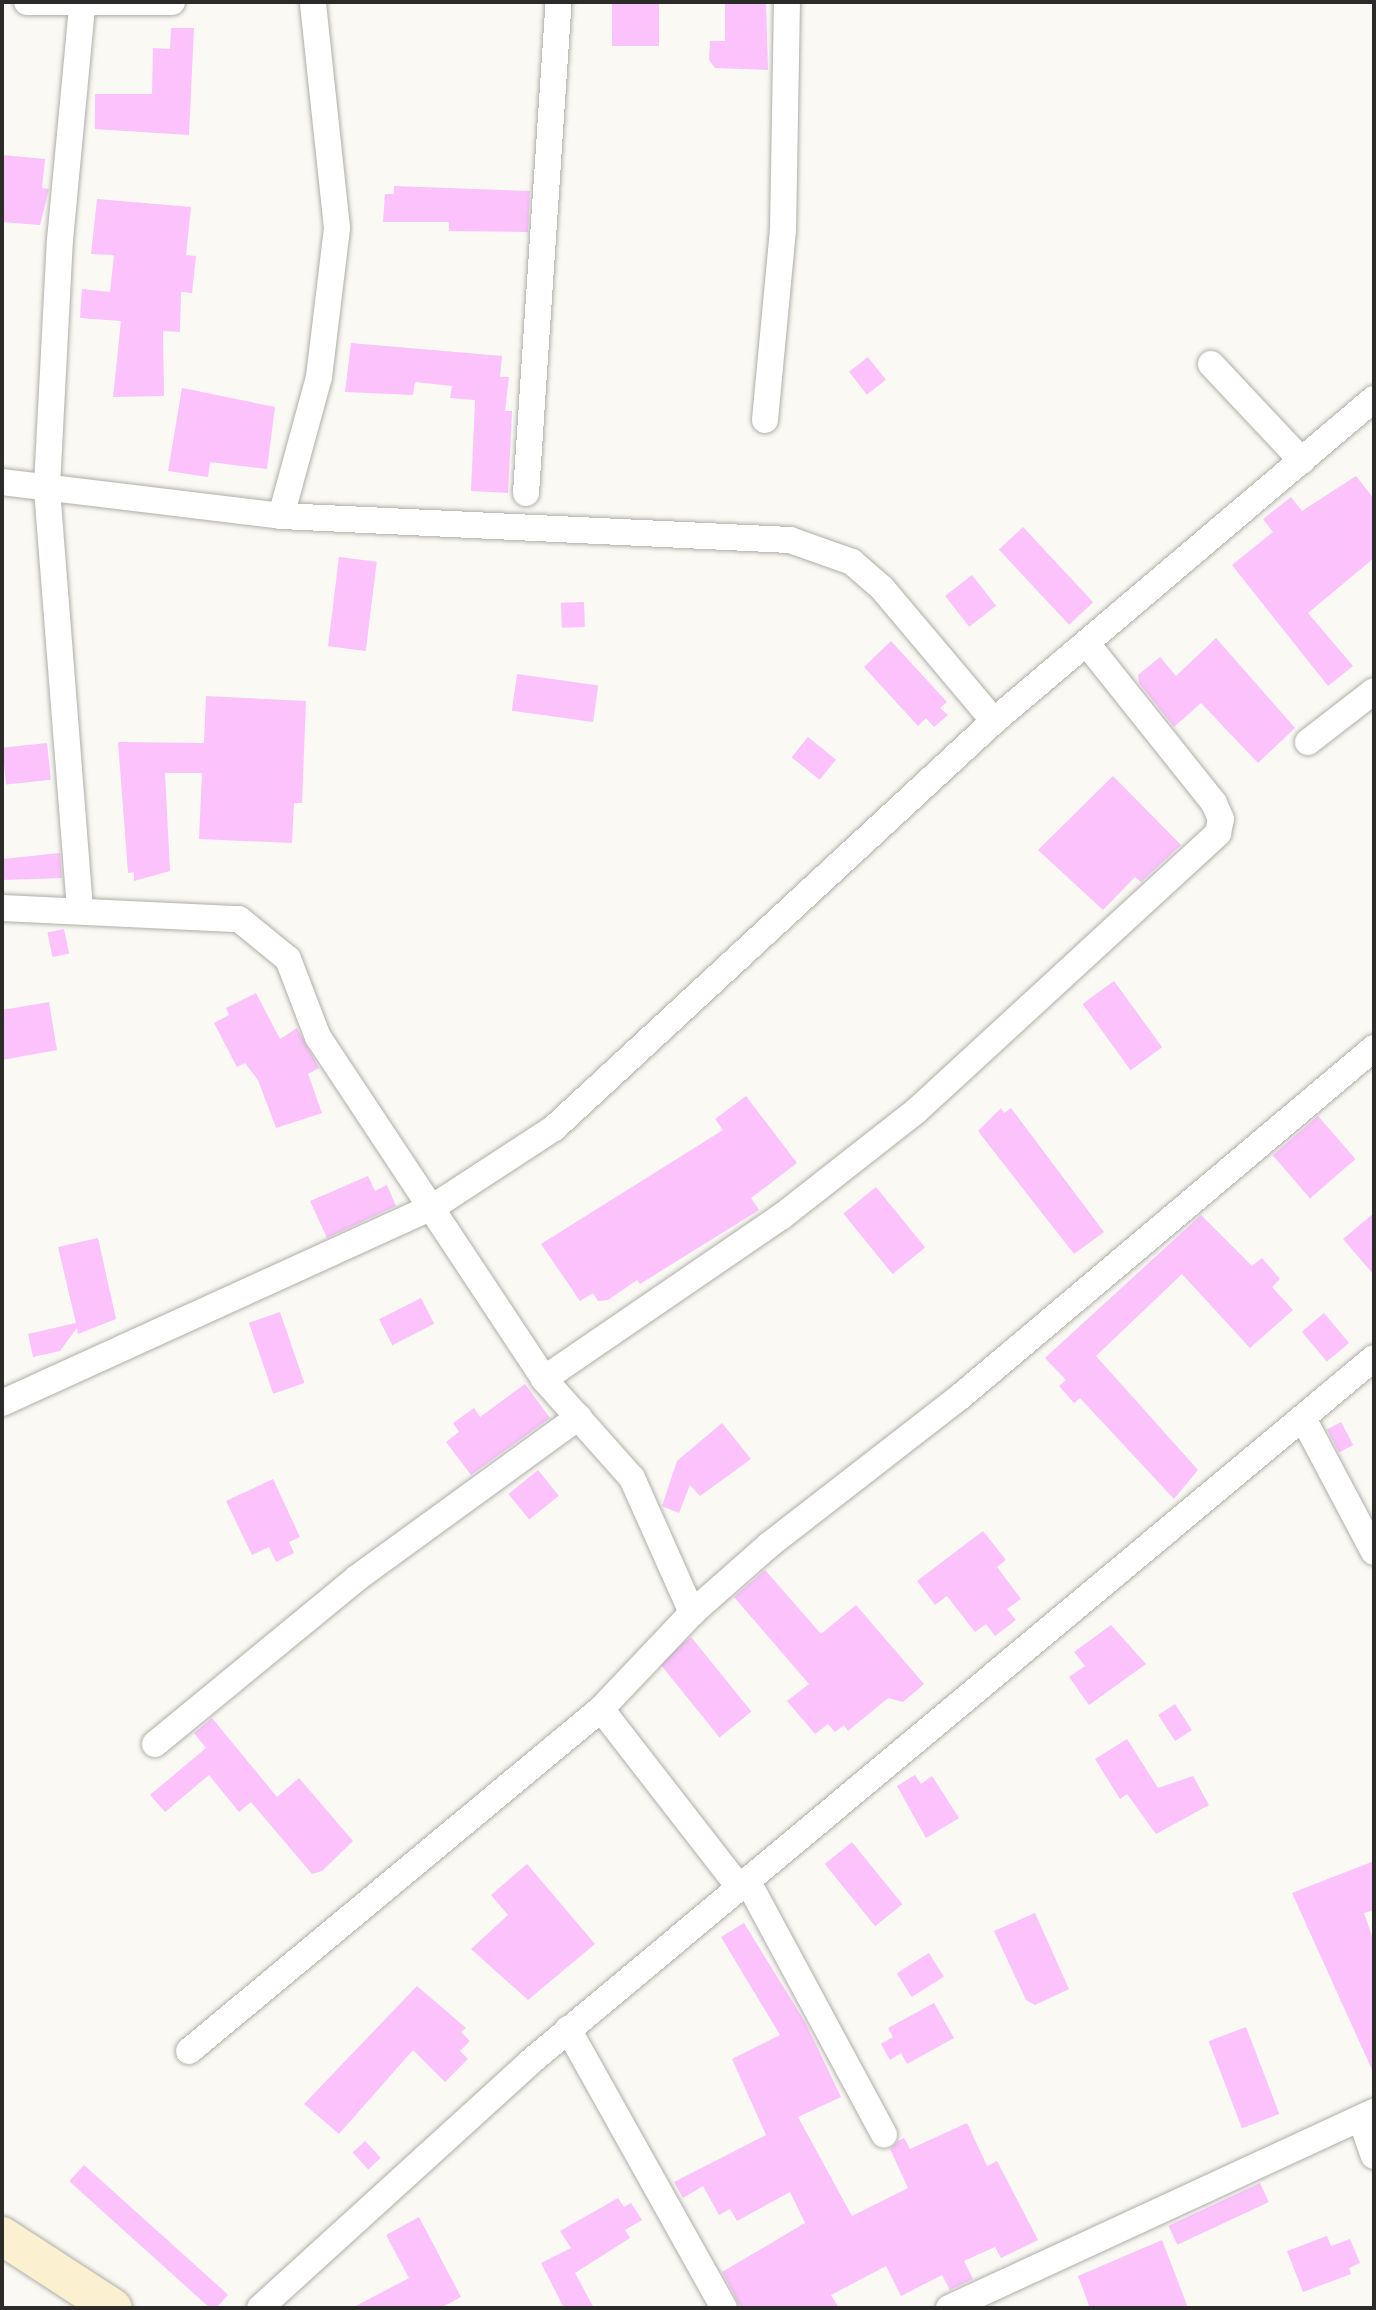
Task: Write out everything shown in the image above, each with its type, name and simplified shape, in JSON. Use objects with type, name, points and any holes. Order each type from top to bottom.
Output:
[{"type":"street","points":[[27,2],[82,6],[172,2]]},
{"type":"street","points":[[281,516],[319,377],[337,228],[313,2]]},
{"type":"street","points":[[526,493],[559,2]]},
{"type":"street","points":[[765,420],[783,230],[787,2]]},
{"type":"street","points":[[80,909],[47,486],[82,6]]},
{"type":"street","points":[[1211,364],[1302,461]]},
{"type":"street","points":[[2,1403],[433,1207],[554,1128],[994,721],[1088,645],[1374,399]]},
{"type":"street","points":[[2,482],[281,516],[790,540],[852,562],[882,588],[994,721]]},
{"type":"street","points":[[544,1379],[781,1217],[915,1112],[1218,833],[1221,819],[1214,803],[1088,645]]},
{"type":"street","points":[[1308,742],[1374,691]]},
{"type":"street","points":[[2,908],[80,909],[239,919],[288,959],[318,1037],[544,1379],[632,1478],[692,1613]]},
{"type":"street","points":[[189,2051],[601,1709],[692,1613],[769,1545],[961,1396],[1374,1048]]},
{"type":"street","points":[[260,2308],[568,2029],[1304,1420],[1374,1358]]},
{"type":"street","points":[[155,1744],[357,1578],[579,1417]]},
{"type":"street","points":[[1304,1420],[1374,1552]]},
{"type":"street","points":[[601,1709],[743,1884],[884,2134]]},
{"type":"street","points":[[568,2029],[724,2308]]},
{"type":"street","points":[[949,2308],[1367,2115],[1374,2156]]},
{"type":"street","points":[[2,2236],[113,2308]]},
{"type":"building","points":[[612,2],[659,2],[659,46],[612,46]]},
{"type":"building","points":[[725,2],[766,2],[768,70],[715,68],[709,60],[710,41],[725,41]]},
{"type":"building","points":[[171,28],[194,28],[189,135],[95,129],[95,94],[152,94],[153,48],[170,49]]},
{"type":"building","points":[[2,155],[45,159],[42,188],[49,189],[40,225],[2,222]]},
{"type":"building","points":[[394,186],[530,191],[528,232],[449,231],[449,222],[383,222],[385,194],[394,194]]},
{"type":"building","points":[[97,199],[191,207],[186,255],[196,256],[192,293],[181,292],[180,332],[163,331],[164,396],[113,397],[121,321],[80,318],[82,289],[110,292],[114,255],[91,254]]},
{"type":"building","points":[[351,343],[502,356],[500,377],[509,377],[505,411],[512,411],[508,493],[471,491],[475,400],[450,398],[452,386],[415,382],[413,395],[345,392]]},
{"type":"building","points":[[868,357],[886,380],[867,395],[849,372]]},
{"type":"building","points":[[182,388],[275,407],[267,469],[210,462],[208,477],[168,471]]},
{"type":"building","points":[[1356,476],[1374,499],[1374,558],[1308,613],[1353,666],[1328,686],[1232,565],[1273,532],[1263,519],[1291,497],[1302,511]]},
{"type":"building","points":[[1023,527],[1093,602],[1069,625],[999,550]]},
{"type":"building","points":[[339,557],[377,562],[366,651],[328,646]]},
{"type":"building","points":[[972,575],[996,606],[969,627],[945,596]]},
{"type":"building","points":[[584,602],[585,627],[562,628],[561,603]]},
{"type":"building","points":[[1216,638],[1295,728],[1258,763],[1201,703],[1174,727],[1139,683],[1138,675],[1160,657],[1176,676]]},
{"type":"building","points":[[891,641],[947,702],[940,708],[948,715],[934,727],[926,718],[918,726],[864,667]]},
{"type":"building","points":[[517,674],[598,685],[593,722],[512,711]]},
{"type":"building","points":[[206,696],[306,701],[302,803],[294,803],[292,843],[199,839],[202,773],[165,773],[170,871],[134,881],[134,872],[128,873],[118,742],[204,743]]},
{"type":"building","points":[[808,737],[836,760],[820,780],[792,757]]},
{"type":"building","points":[[47,743],[51,780],[6,785],[2,748]]},
{"type":"building","points":[[1113,776],[1181,845],[1141,882],[1135,877],[1103,910],[1038,850]]},
{"type":"building","points":[[60,853],[62,878],[2,880],[2,859]]},
{"type":"building","points":[[64,929],[69,953],[53,957],[47,933]]},
{"type":"building","points":[[1114,981],[1162,1047],[1131,1070],[1082,1004]]},
{"type":"building","points":[[256,993],[280,1039],[297,1028],[319,1068],[308,1074],[322,1113],[276,1128],[258,1080],[245,1063],[237,1067],[214,1023],[229,1015],[226,1008]]},
{"type":"building","points":[[49,1002],[57,1050],[2,1060],[2,1010]]},
{"type":"building","points":[[746,1096],[797,1163],[751,1198],[759,1210],[640,1284],[637,1280],[608,1300],[598,1301],[593,1293],[580,1301],[541,1244],[723,1130],[715,1119]]},
{"type":"building","points":[[1001,1108],[1004,1113],[1011,1108],[1104,1232],[1074,1254],[978,1131]]},
{"type":"building","points":[[1318,1116],[1355,1159],[1310,1198],[1273,1155]]},
{"type":"building","points":[[368,1176],[375,1191],[387,1185],[396,1206],[327,1238],[310,1201]]},
{"type":"building","points":[[876,1187],[925,1248],[892,1274],[843,1213]]},
{"type":"building","points":[[1374,1213],[1374,1275],[1343,1239]]},
{"type":"building","points":[[1201,1215],[1252,1266],[1262,1258],[1280,1279],[1272,1287],[1293,1310],[1250,1348],[1182,1274],[1096,1356],[1198,1470],[1174,1499],[1080,1398],[1074,1403],[1059,1386],[1066,1380],[1045,1358]]},
{"type":"building","points":[[98,1238],[116,1319],[78,1334],[77,1328],[60,1351],[33,1357],[28,1334],[76,1323],[58,1247]]},
{"type":"building","points":[[421,1298],[434,1324],[392,1345],[379,1319]]},
{"type":"building","points":[[280,1312],[304,1383],[273,1394],[249,1323]]},
{"type":"building","points":[[1324,1313],[1349,1343],[1327,1362],[1302,1332]]},
{"type":"building","points":[[525,1384],[550,1418],[471,1475],[446,1442],[459,1432],[453,1423],[474,1408],[480,1417]]},
{"type":"building","points":[[1341,1422],[1353,1445],[1339,1452],[1327,1430]]},
{"type":"building","points":[[722,1423],[751,1459],[700,1496],[690,1485],[679,1513],[662,1506],[677,1461]]},
{"type":"building","points":[[538,1470],[559,1496],[529,1520],[508,1494]]},
{"type":"building","points":[[273,1479],[300,1537],[289,1542],[294,1553],[276,1562],[269,1547],[252,1555],[226,1501]]},
{"type":"building","points":[[983,1531],[1006,1560],[997,1567],[1021,1599],[1007,1609],[1016,1620],[995,1636],[986,1624],[975,1632],[947,1596],[935,1605],[917,1581]]},
{"type":"building","points":[[765,1570],[821,1634],[856,1605],[924,1684],[903,1702],[888,1698],[848,1731],[844,1725],[835,1732],[828,1724],[815,1734],[787,1701],[809,1684],[734,1597]]},
{"type":"building","points":[[1111,1625],[1146,1664],[1089,1705],[1069,1677],[1085,1666],[1074,1652]]},
{"type":"building","points":[[691,1637],[751,1712],[720,1737],[659,1663]]},
{"type":"building","points":[[1175,1704],[1192,1730],[1175,1741],[1158,1715]]},
{"type":"building","points":[[212,1718],[277,1797],[299,1778],[353,1841],[322,1871],[312,1874],[251,1802],[239,1812],[209,1775],[165,1812],[150,1795],[206,1748],[194,1733]]},
{"type":"building","points":[[1127,1739],[1158,1788],[1193,1776],[1209,1805],[1156,1834],[1127,1794],[1120,1799],[1095,1759]]},
{"type":"building","points":[[915,1775],[921,1784],[932,1776],[959,1818],[926,1838],[897,1786]]},
{"type":"building","points":[[852,1842],[902,1904],[875,1926],[825,1864]]},
{"type":"building","points":[[1374,1861],[1374,1910],[1364,1913],[1374,1942],[1374,2074],[1292,1893]]},
{"type":"building","points":[[527,1864],[595,1944],[528,2000],[471,1949],[508,1915],[491,1895]]},
{"type":"building","points":[[1035,1913],[1069,1989],[1035,2005],[1026,2000],[994,1931]]},
{"type":"building","points":[[744,1923],[805,2022],[841,2097],[798,2117],[852,2216],[908,2188],[890,2149],[898,2141],[904,2138],[910,2149],[967,2123],[987,2166],[997,2161],[1038,2240],[1001,2258],[995,2247],[964,2261],[973,2279],[950,2290],[942,2275],[901,2296],[886,2266],[831,2295],[839,2308],[741,2308],[722,2272],[805,2223],[790,2192],[737,2221],[730,2209],[719,2215],[703,2186],[683,2198],[674,2182],[766,2135],[732,2059],[780,2035],[721,1937]]},
{"type":"building","points":[[929,1953],[944,1977],[912,1997],[897,1973]]},
{"type":"building","points":[[417,1986],[466,2028],[461,2032],[470,2041],[460,2051],[468,2059],[445,2082],[413,2050],[339,2134],[304,2104]]},
{"type":"building","points":[[934,2003],[954,2038],[907,2064],[901,2053],[890,2060],[881,2044],[893,2037],[888,2028]]},
{"type":"building","points":[[1246,2027],[1279,2114],[1242,2128],[1209,2041]]},
{"type":"building","points":[[365,2141],[381,2158],[368,2169],[353,2153]]},
{"type":"building","points":[[84,2165],[228,2295],[216,2308],[210,2308],[69,2181]]},
{"type":"building","points":[[1260,2183],[1269,2202],[1177,2245],[1168,2226]]},
{"type":"building","points":[[618,2198],[624,2207],[631,2203],[642,2220],[625,2230],[630,2238],[575,2273],[594,2308],[564,2308],[541,2263],[571,2248],[560,2231]]},
{"type":"building","points":[[419,2217],[461,2297],[440,2308],[352,2308],[409,2278],[386,2235]]},
{"type":"building","points":[[1327,2236],[1331,2246],[1350,2239],[1360,2263],[1349,2268],[1351,2274],[1303,2292],[1287,2251]]},
{"type":"building","points":[[1162,2240],[1188,2308],[1090,2308],[1078,2276]]}]
